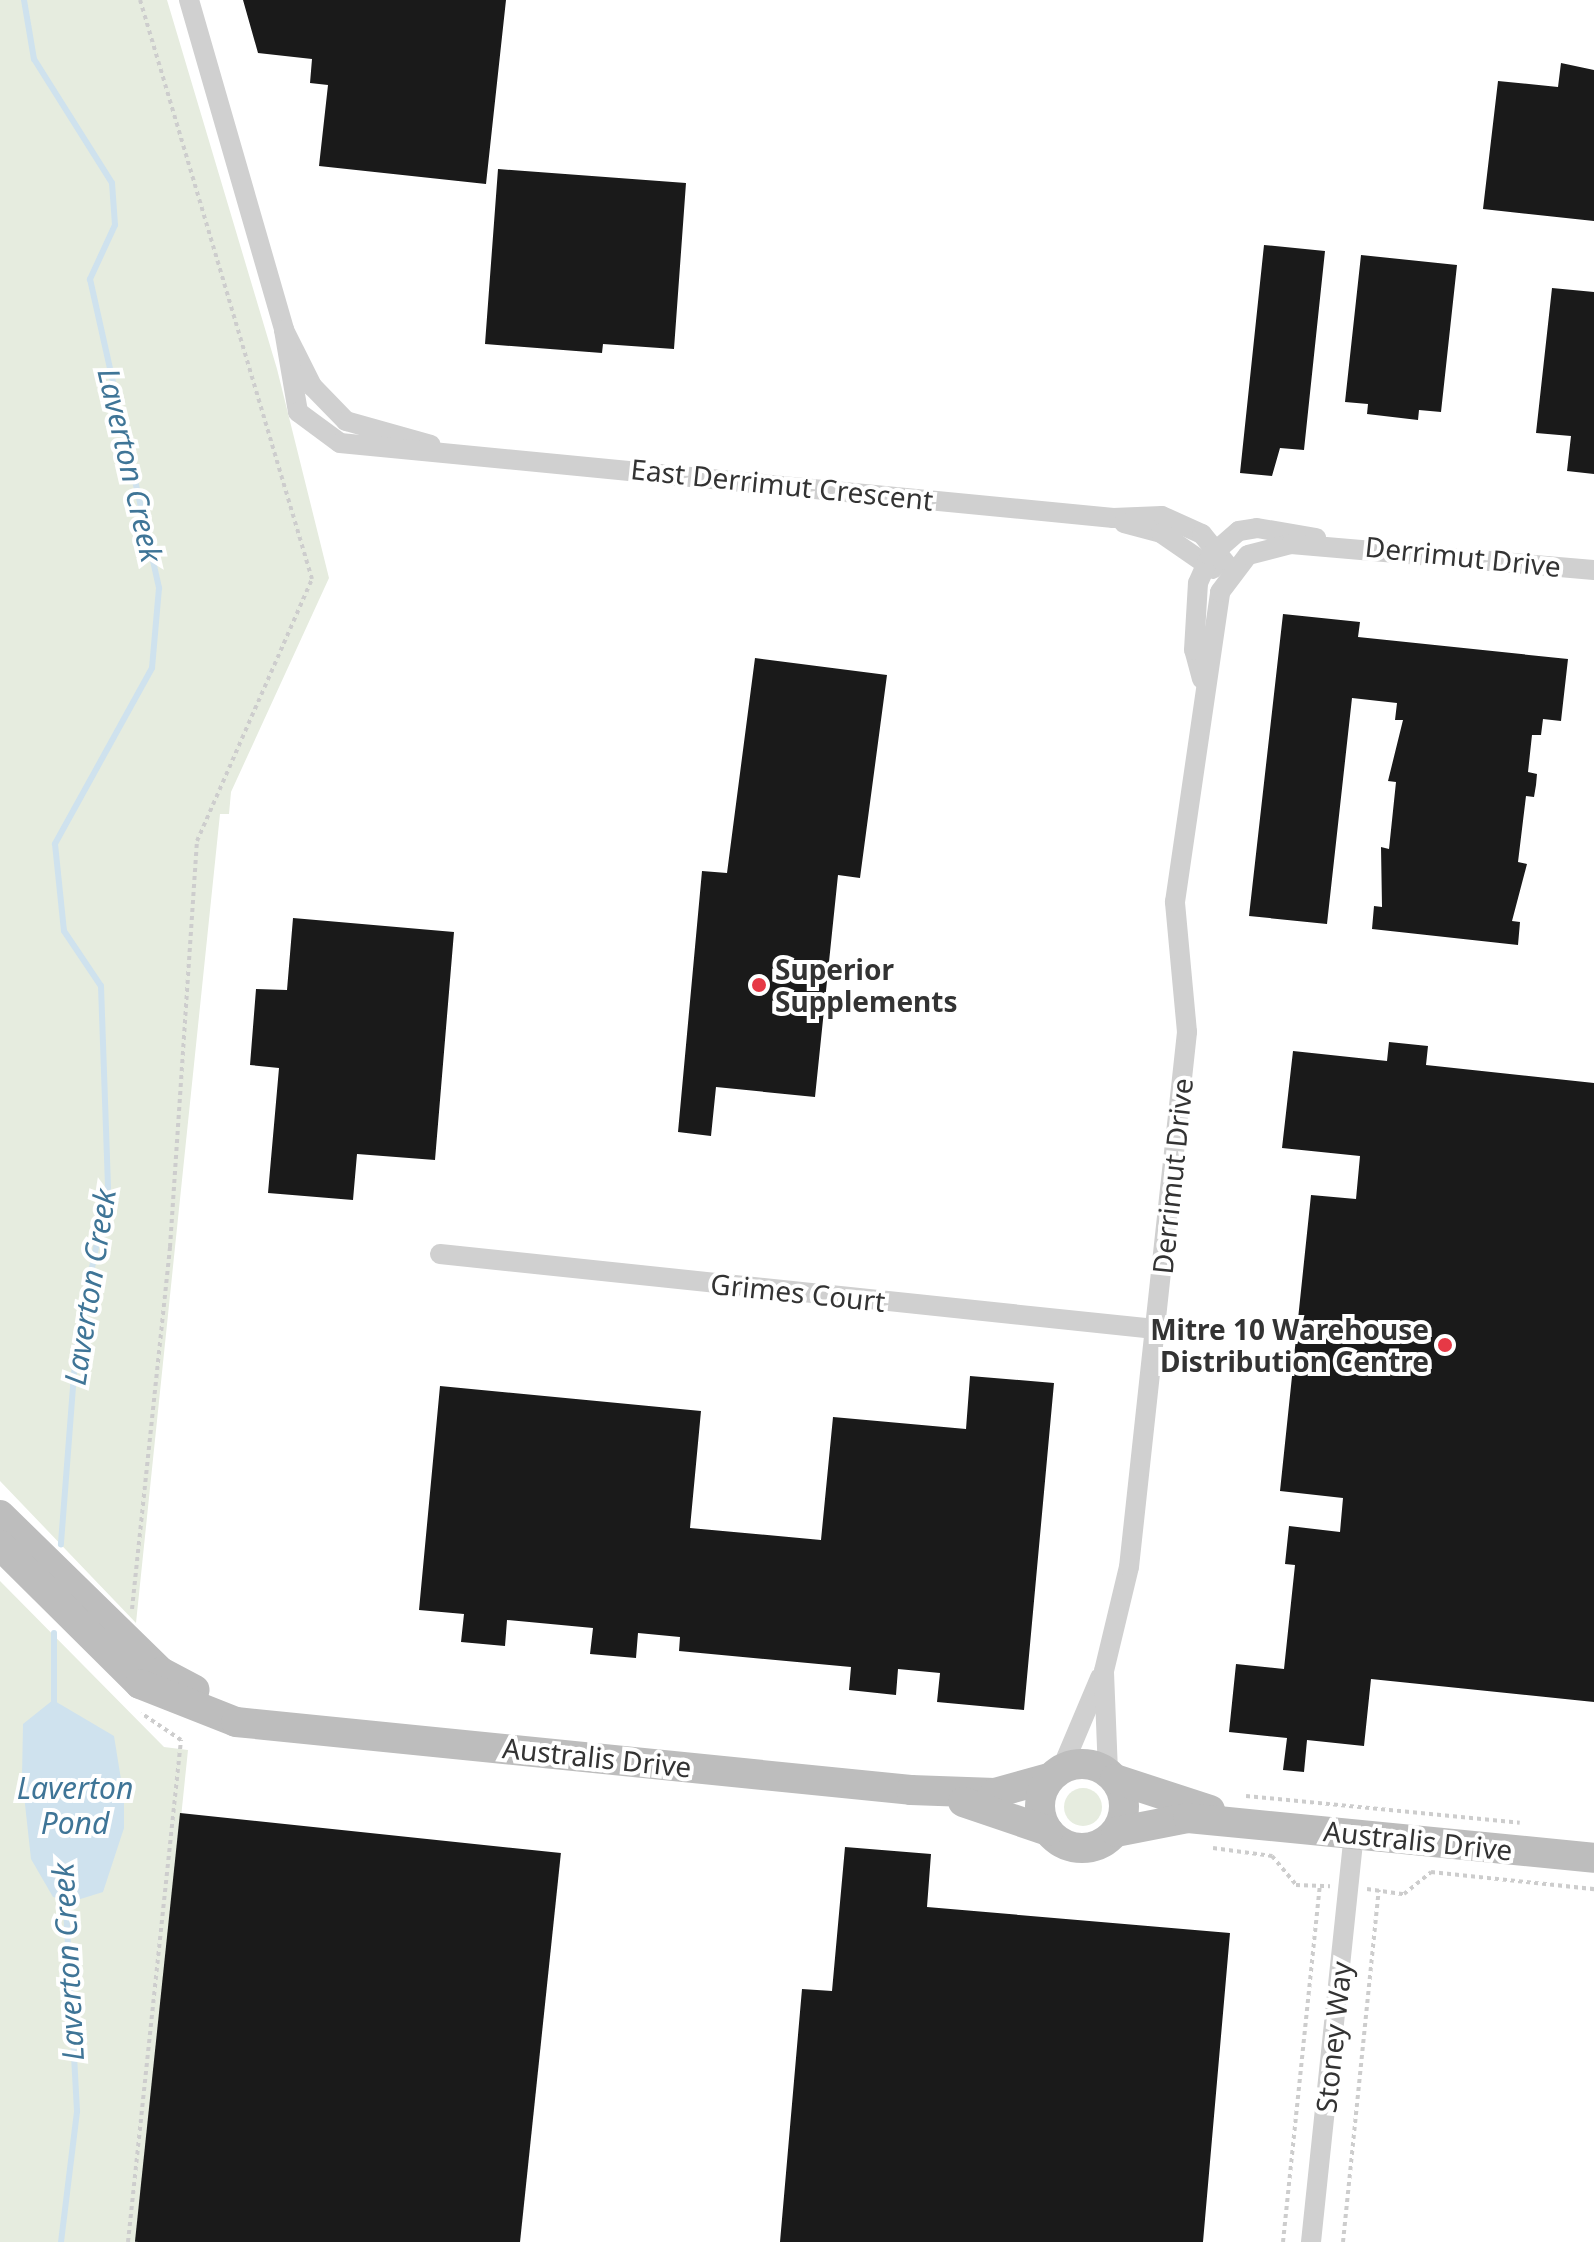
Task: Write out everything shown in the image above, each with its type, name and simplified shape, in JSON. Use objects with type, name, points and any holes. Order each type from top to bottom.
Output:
[{"type":"street","name":"East Derrimut Crescent","points":[[187,3],[284,330],[298,412],[324,436],[376,450],[450,450],[1113,518],[1174,518],[1217,548]]},
{"type":"street","name":"East Derrimut Crescent","points":[[1113,518],[1161,533],[1203,568]]},
{"type":"street","name":"Derrimut Drive","points":[[1202,679],[1194,650],[1203,568],[1217,548],[1257,528],[1331,542],[1594,570]]},
{"type":"street","name":"Derrimut Drive","points":[[1055,1773],[1104,1671],[1129,1567],[1187,1032],[1175,902],[1202,679],[1220,592],[1232,571],[1265,549],[1331,542]]},
{"type":"street","points":[[1217,548],[1232,571]]},
{"type":"street","points":[[1203,568],[1232,571]]},
{"type":"street","name":"Grimes Court","points":[[440,1254],[1155,1329]]},
{"type":"street","name":"Australis Drive","points":[[0,1515],[124,1639],[189,1688],[283,1725]]},
{"type":"street","name":"Australis Drive","points":[[0,1545],[140,1684],[204,1713],[283,1725],[911,1790],[995,1793],[1055,1773]]},
{"type":"street","name":"Derrimut Drive","points":[[1104,1671],[1111,1775]]},
{"type":"street","points":[[1090,1764],[1111,1775],[1125,1809],[1116,1832],[1082,1848],[1048,1831],[1039,1809],[1055,1773],[1090,1764]]},
{"type":"street","name":"Australis Drive","points":[[1111,1775],[1242,1823]]},
{"type":"street","name":"Australis Drive","points":[[911,1790],[1048,1831]]},
{"type":"street","name":"Australis Drive","points":[[1116,1832],[1168,1818],[1354,1833],[1594,1858]]},
{"type":"street","name":"Stoney Way","points":[[1311,2242],[1354,1833]]},
{"type":"path","points":[[124,1639],[137,1628],[131,1623],[170,1247],[197,841],[312,579],[140,0]]},
{"type":"path","points":[[128,2242],[181,1740],[133,1705]]},
{"type":"path","points":[[1343,2242],[1379,1890],[1404,1894],[1431,1872],[1594,1889]]},
{"type":"path","points":[[1283,2242],[1320,1885]]},
{"type":"shaded area","points":[[0,0],[167,0],[277,369],[329,578],[231,792],[229,814],[220,814],[136,1623],[0,1481]]},
{"type":"shaded area","points":[[0,1581],[164,1747],[188,1750],[137,2242],[0,2242]]},
{"type":"shaded area","points":[[1083,1788],[1096,1794],[1102,1807],[1096,1820],[1083,1826],[1070,1820],[1064,1807],[1070,1794]]},
{"type":"water","name":"Laverton Pond","points":[[53,1700],[114,1736],[124,1798],[124,1828],[103,1892],[74,1901],[53,1897],[31,1859],[22,1777],[23,1724]]},
{"type":"building","points":[[243,0],[506,0],[486,184],[319,166],[328,85],[310,83],[312,59],[258,53]]},
{"type":"building","points":[[1561,63],[1594,70],[1594,221],[1483,209],[1498,81],[1558,87]]},
{"type":"building","points":[[498,169],[686,183],[674,349],[603,344],[602,353],[485,344]]},
{"type":"building","points":[[1264,245],[1325,251],[1304,450],[1280,448],[1272,476],[1240,473]]},
{"type":"building","points":[[1361,255],[1457,265],[1441,412],[1419,410],[1418,420],[1367,414],[1368,404],[1345,402]]},
{"type":"building","points":[[1552,288],[1594,292],[1594,474],[1567,471],[1571,436],[1536,433]]},
{"type":"building","points":[[1283,614],[1360,622],[1358,637],[1568,659],[1561,721],[1543,719],[1541,735],[1532,735],[1528,772],[1537,774],[1536,785],[1534,797],[1526,796],[1518,862],[1527,864],[1512,921],[1520,922],[1518,945],[1372,929],[1374,906],[1382,907],[1381,847],[1389,849],[1396,782],[1388,781],[1403,720],[1395,720],[1397,703],[1352,698],[1327,924],[1249,916]]},
{"type":"building","points":[[755,658],[887,675],[860,878],[838,875],[815,1097],[716,1087],[711,1136],[678,1132],[702,871],[727,873]]},
{"type":"building","points":[[293,918],[454,932],[435,1160],[357,1154],[353,1200],[268,1193],[279,1068],[250,1065],[256,989],[287,990]]},
{"type":"building","name":"Mitre 10 Warehouse Distribution Centre","points":[[1389,1042],[1428,1046],[1426,1065],[1594,1083],[1594,1702],[1371,1679],[1364,1746],[1307,1740],[1304,1772],[1283,1770],[1287,1738],[1229,1732],[1236,1664],[1284,1669],[1295,1565],[1285,1564],[1289,1526],[1340,1532],[1343,1498],[1280,1491],[1311,1195],[1356,1199],[1360,1156],[1282,1148],[1293,1051],[1387,1061]]},
{"type":"building","points":[[970,1376],[1054,1383],[1024,1710],[937,1702],[940,1673],[898,1669],[896,1695],[849,1690],[851,1667],[679,1651],[680,1637],[638,1633],[636,1658],[590,1654],[593,1628],[507,1620],[505,1646],[461,1642],[464,1614],[419,1610],[440,1386],[701,1411],[690,1528],[821,1540],[833,1417],[966,1429]]},
{"type":"building","points":[[180,1813],[561,1853],[520,2242],[135,2242]]},
{"type":"building","points":[[845,1847],[931,1854],[927,1907],[1230,1933],[1203,2242],[780,2242],[802,1989],[832,1991]]},
{"type":"waterway","name":"Laverton Creek","points":[[24,0],[34,59],[112,183],[115,225],[90,279],[159,588],[152,668],[55,844],[64,931],[101,986],[108,1187],[76,1348],[61,1544]]},
{"type":"waterway","name":"Laverton Creek","points":[[54,1633],[54,1705]]},
{"type":"waterway","name":"Laverton Creek","points":[[61,2242],[77,2111],[65,1891]]},
{"type":"place","name":"Superior Supplements","points":[[759,985]]},
{"type":"place","name":"Mitre 10 Warehouse Distribution Centre","points":[[1445,1345]]}]
